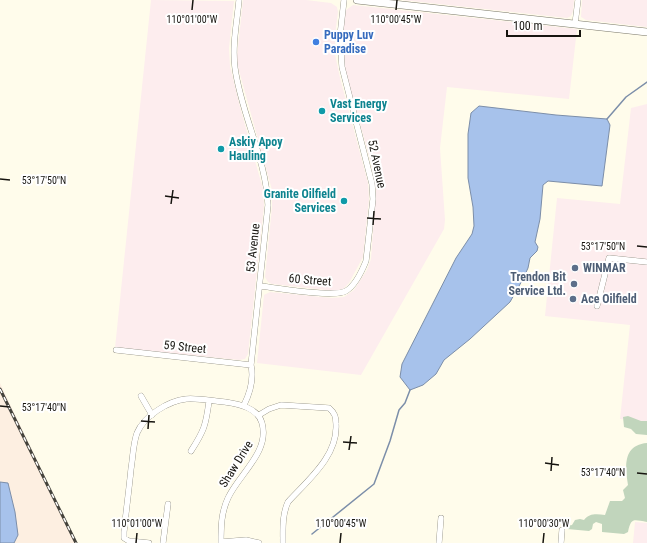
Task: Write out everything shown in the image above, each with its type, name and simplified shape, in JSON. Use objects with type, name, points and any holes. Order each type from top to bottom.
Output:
[{"type":"main road","points":[[357,0],[647,32]]},
{"type":"street","name":"53 Avenue","points":[[239,0],[234,52],[235,68],[246,114],[268,191],[268,205],[251,365],[253,373],[251,386],[244,406]]},
{"type":"street","name":"52 Avenue","points":[[344,0],[340,36],[342,67],[370,173],[373,199],[366,261],[363,270],[354,283]]},
{"type":"street","points":[[575,24],[578,0]]},
{"type":"street","points":[[597,306],[609,258],[647,262]]},
{"type":"street","name":"60 Street","points":[[260,286],[339,294],[346,291],[354,283]]},
{"type":"street","name":"59 Street","points":[[116,350],[251,365]]},
{"type":"street","points":[[141,396],[152,415]]},
{"type":"street","points":[[149,543],[129,541],[124,538],[134,440],[142,424],[152,415],[178,401],[198,399],[244,406],[259,415],[269,409],[281,405],[329,408],[334,412],[336,416],[336,435],[334,442],[327,457],[288,502],[284,514],[283,543]]},
{"type":"street","points":[[191,451],[202,434],[206,422],[209,401]]},
{"type":"street","name":"Shaw Drive","points":[[221,542],[221,525],[226,503],[233,488],[248,468],[261,446],[264,435],[259,415]]},
{"type":"street","points":[[163,543],[168,504]]},
{"type":"street","points":[[439,543],[442,518]]},
{"type":"street","points":[[561,543],[562,530]]},
{"type":"street","points":[[221,542],[246,540],[259,543]]},
{"type":"shaded area","points":[[151,0],[234,1],[229,48],[230,66],[263,189],[264,206],[248,354],[245,359],[239,360],[115,348]]},
{"type":"shaded area","points":[[243,0],[306,0],[331,3],[337,7],[338,12],[335,35],[335,54],[368,183],[369,199],[363,257],[349,283],[343,289],[335,291],[272,284],[268,282],[265,277],[272,207],[272,190],[238,67],[237,56]]},
{"type":"shaded area","points":[[402,0],[574,0],[573,11],[571,16],[567,18]]},
{"type":"shaded area","points":[[582,0],[647,0],[647,27],[586,20],[581,17]]},
{"type":"shaded area","points":[[353,5],[577,29],[569,99],[447,87],[440,148],[445,220],[444,229],[361,375],[257,363],[264,295],[270,292],[332,298],[344,297],[354,290],[367,270],[371,259],[376,190],[371,163],[345,70],[342,36],[346,10]]},
{"type":"shaded area","points":[[647,104],[647,422],[620,419],[630,325],[545,316],[557,198],[620,204],[631,108]]},
{"type":"shaded area","points":[[0,383],[76,543],[0,543]]},
{"type":"shaded area","points":[[635,522],[647,523],[647,543],[633,543]]},
{"type":"green space","points":[[628,416],[641,421],[647,421],[647,435],[636,434],[631,429],[624,427],[623,417]]},
{"type":"green space","points":[[647,443],[647,522],[632,522],[628,532],[624,534],[602,532],[602,524],[596,522],[589,531],[567,529],[567,526],[572,525],[575,520],[584,520],[593,514],[605,515],[610,501],[622,501],[625,498],[623,490],[628,485],[626,471],[627,458],[633,448]]},
{"type":"water","points":[[479,106],[607,119],[610,125],[602,186],[548,181],[543,185],[540,219],[535,242],[538,247],[537,251],[530,258],[528,268],[523,279],[510,302],[470,339],[444,360],[436,374],[423,385],[410,390],[400,377],[402,364],[456,258],[472,234],[474,226],[473,207],[468,178],[468,134],[471,113]]},
{"type":"water","points":[[0,482],[8,483],[15,512],[18,535],[14,543],[0,543]]},
{"type":"waterway","points":[[607,119],[626,97],[647,82]]},
{"type":"waterway","points":[[312,534],[374,484],[390,441],[399,410],[405,403],[410,390]]},
{"type":"railway","points":[[0,389],[76,543]]},
{"type":"place","name":"Puppy Luv Paradise","points":[[316,42]]},
{"type":"place","name":"Vast Energy Services","points":[[322,111]]},
{"type":"place","name":"Askiy Apoy Hauling","points":[[221,149]]},
{"type":"place","name":"Granite Oilfield Services","points":[[344,201]]},
{"type":"place","name":"WINMAR","points":[[575,268]]},
{"type":"place","name":"Trendon Bit Service Ltd.","points":[[574,284]]},
{"type":"place","name":"Ace Oilfield","points":[[573,299]]}]
